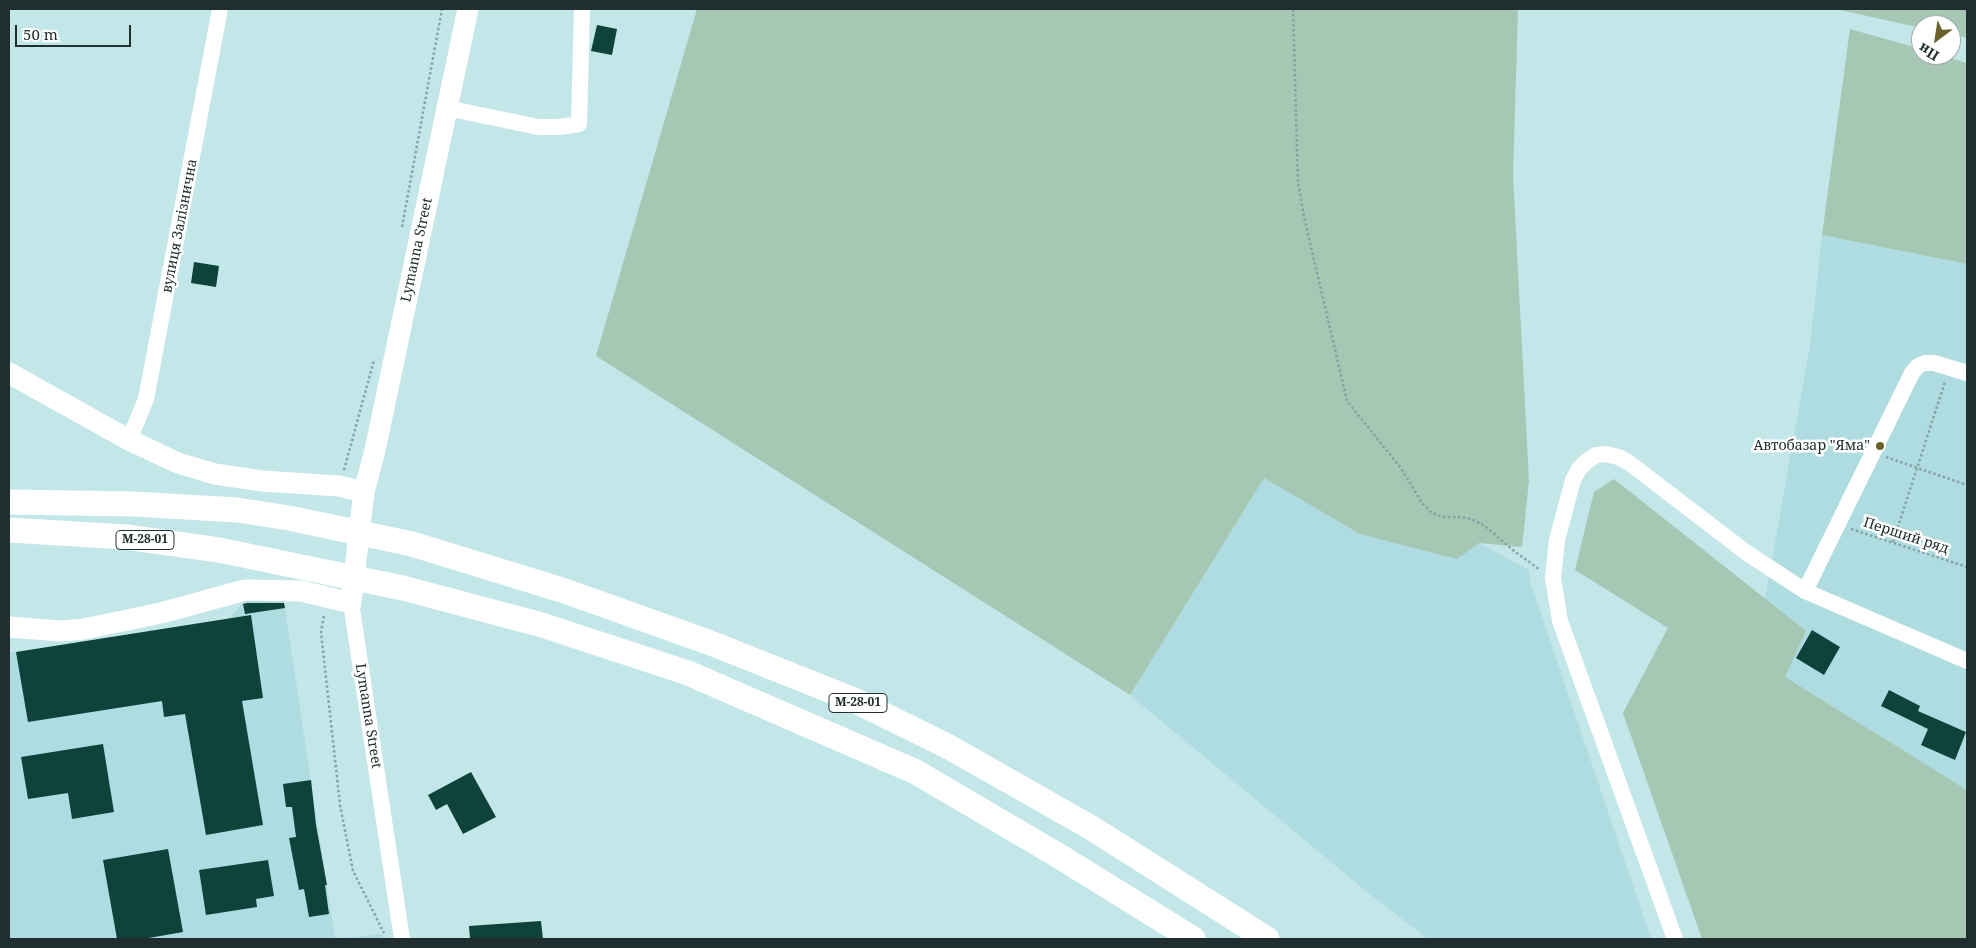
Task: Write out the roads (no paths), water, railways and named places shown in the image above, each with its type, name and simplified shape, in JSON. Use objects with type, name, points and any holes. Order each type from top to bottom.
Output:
[{"type":"highway","points":[[9,490],[56,492],[134,504]]},
{"type":"highway","name":"М-28-01","points":[[9,502],[134,504],[237,510],[289,518],[412,544],[565,591],[708,642],[854,700],[949,747],[1090,827],[1268,939]]},
{"type":"highway","name":"М-28-01","points":[[9,530],[126,537],[219,550],[403,588],[542,625],[688,674],[916,772],[1059,856],[1193,939]]},
{"type":"main road","name":"Lymanna Street","points":[[351,603],[364,492],[468,9]]},
{"type":"main road","points":[[9,373],[129,440],[178,463],[215,474],[262,481],[339,486],[364,492]]},
{"type":"main road","points":[[9,627],[52,630],[84,629],[161,613],[245,590],[301,591],[351,603]]},
{"type":"street","name":"вулиця Залізнична","points":[[129,440],[146,399],[220,9]]},
{"type":"street","points":[[447,108],[538,127],[580,124],[582,9]]},
{"type":"street","points":[[1805,591],[1912,373],[1918,366],[1934,363],[1967,373]]},
{"type":"street","points":[[1675,939],[1560,621],[1552,578],[1556,540],[1573,480],[1587,460],[1596,455],[1618,456],[1747,553],[1805,591],[1967,661]]},
{"type":"street","name":"Lymanna Street","points":[[351,603],[402,939]]},
{"type":"place","name":"Автобазар \"Яма\"","points":[[1880,446]]}]
